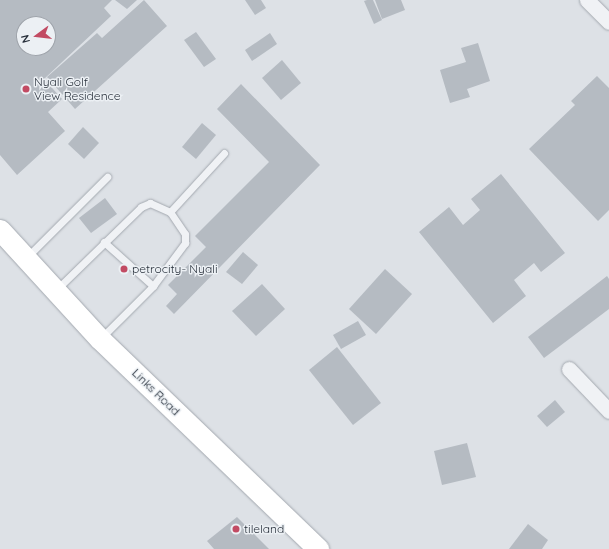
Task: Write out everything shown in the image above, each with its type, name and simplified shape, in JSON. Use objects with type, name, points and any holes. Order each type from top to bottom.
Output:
[{"type":"main road","name":"Links Road","points":[[0,230],[100,339],[318,549]]},
{"type":"street","points":[[587,0],[609,22]]},
{"type":"street","points":[[569,369],[609,411]]},
{"type":"lane","points":[[170,212],[224,153]]},
{"type":"lane","points":[[26,258],[106,177]]},
{"type":"lane","points":[[56,290],[141,207],[150,203],[170,212],[185,234],[185,243],[153,286],[100,339]]},
{"type":"lane","points":[[104,242],[153,286]]},
{"type":"building","name":"Nyali Golf View Residence","points":[[0,0],[112,0],[104,8],[111,16],[44,79],[62,99],[48,112],[65,131],[17,175],[0,155]]},
{"type":"building","points":[[115,0],[137,0],[127,9]]},
{"type":"building","points":[[144,0],[167,26],[75,109],[47,77],[97,33],[102,38]]},
{"type":"building","points":[[245,0],[261,0],[266,8],[255,15]]},
{"type":"building","points":[[373,0],[382,20],[374,24],[364,1]]},
{"type":"building","points":[[375,0],[401,0],[405,10],[382,19]]},
{"type":"building","points":[[196,32],[216,59],[204,67],[184,40]]},
{"type":"building","points":[[270,33],[277,44],[252,61],[245,50]]},
{"type":"building","points":[[478,43],[490,81],[467,89],[470,97],[450,103],[440,70],[466,62],[461,48]]},
{"type":"building","points":[[282,60],[301,83],[281,100],[262,78]]},
{"type":"building","points":[[597,76],[609,88],[609,210],[598,221],[529,149],[575,105],[571,101]]},
{"type":"building","points":[[241,84],[320,165],[174,314],[166,306],[177,294],[168,285],[206,247],[195,236],[269,162],[217,109]]},
{"type":"building","points":[[202,123],[216,135],[196,159],[182,147]]},
{"type":"building","points":[[83,127],[99,143],[84,159],[68,144]]},
{"type":"building","points":[[501,174],[565,253],[541,272],[534,263],[514,280],[526,296],[493,323],[419,232],[449,207],[463,225],[480,210],[471,199]]},
{"type":"building","points":[[105,198],[117,214],[91,233],[79,218]]},
{"type":"building","points":[[243,252],[258,265],[242,284],[226,272]]},
{"type":"building","points":[[385,269],[412,294],[376,334],[349,309]]},
{"type":"building","points":[[607,276],[609,279],[609,309],[544,358],[528,337]]},
{"type":"building","points":[[262,284],[285,309],[256,336],[232,311]]},
{"type":"building","points":[[358,321],[366,335],[341,349],[333,335]]},
{"type":"building","points":[[337,347],[381,403],[353,425],[309,370]]},
{"type":"building","points":[[555,400],[565,412],[547,427],[537,416]]},
{"type":"building","points":[[467,443],[476,477],[442,485],[434,451]]},
{"type":"building","name":"tileland","points":[[237,517],[269,549],[214,549],[207,541]]},
{"type":"building","points":[[528,524],[548,540],[542,549],[509,549]]},
{"type":"place","name":"Nyali Golf View Residence","points":[[26,89]]},
{"type":"place","name":"petrocity- Nyali","points":[[124,269]]},
{"type":"place","name":"tileland","points":[[236,529]]}]
